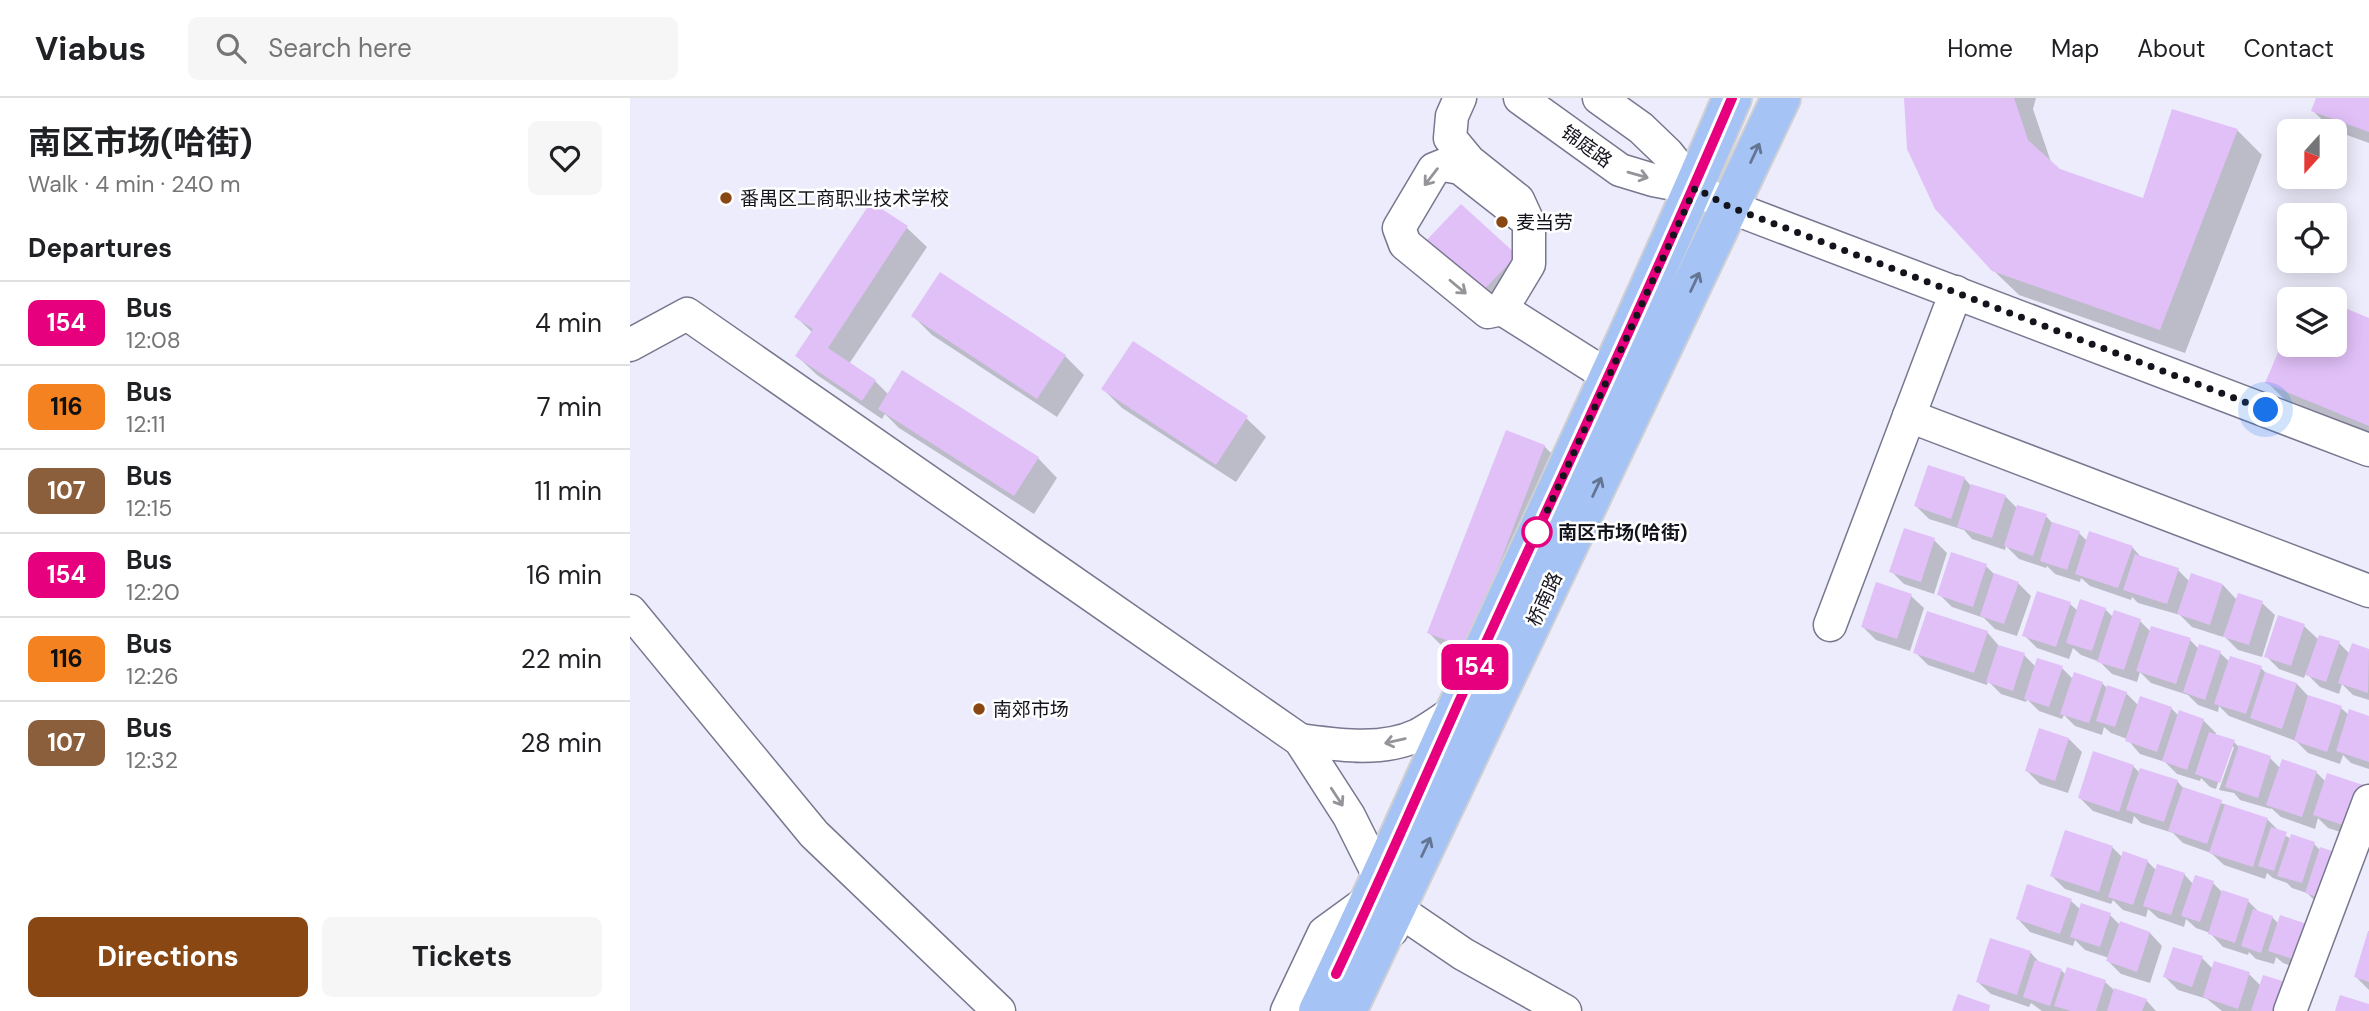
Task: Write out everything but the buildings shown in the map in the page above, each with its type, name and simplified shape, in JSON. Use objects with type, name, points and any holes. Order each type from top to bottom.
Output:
[{"type":"main road","name":"桥南路","points":[[1318,1011],[1352,995],[1383,895],[1455,711],[1695,188],[1732,98]]},
{"type":"main road","name":"桥南路","points":[[1383,895],[1730,207],[1781,98]]},
{"type":"street","points":[[1460,98],[1452,116],[1450,138],[1469,161],[1518,200],[1525,219]]},
{"type":"street","name":"锦庭路","points":[[1520,98],[1620,170],[1695,188]]},
{"type":"street","points":[[1599,98],[1641,128],[1667,153],[1695,188],[1730,207],[2369,450]]},
{"type":"street","points":[[1502,309],[1529,264],[1529,224],[1460,168],[1444,165],[1434,169],[1399,228],[1405,244],[1488,312],[1502,309],[1608,376]]},
{"type":"street","points":[[1830,625],[1956,292]]},
{"type":"street","points":[[630,345],[687,314],[1300,740],[1349,816],[1383,895],[1463,954],[1565,1011]]},
{"type":"street","points":[[1909,416],[2369,591]]},
{"type":"street","points":[[630,611],[814,834],[999,1011]]},
{"type":"street","points":[[1300,740],[1360,746],[1393,743],[1418,735],[1455,711]]},
{"type":"street","points":[[2290,1011],[2369,801]]},
{"type":"street","points":[[1287,1011],[1324,933],[1383,895]]},
{"type":"bus line","name":"154","points":[[1336,974],[1695,188],[1732,98]]},
{"type":"place","name":"番禺区工商职业技术学校","points":[[726,198]]},
{"type":"place","name":"麦当劳","points":[[1502,222]]},
{"type":"place","name":"南区市场(哈街)","points":[[1537,532]]},
{"type":"place","name":"南郊市场","points":[[979,709]]},
{"type":"route","points":[[1537,532],[1532,544],[1695,188],[1730,207],[2266,410]]}]
